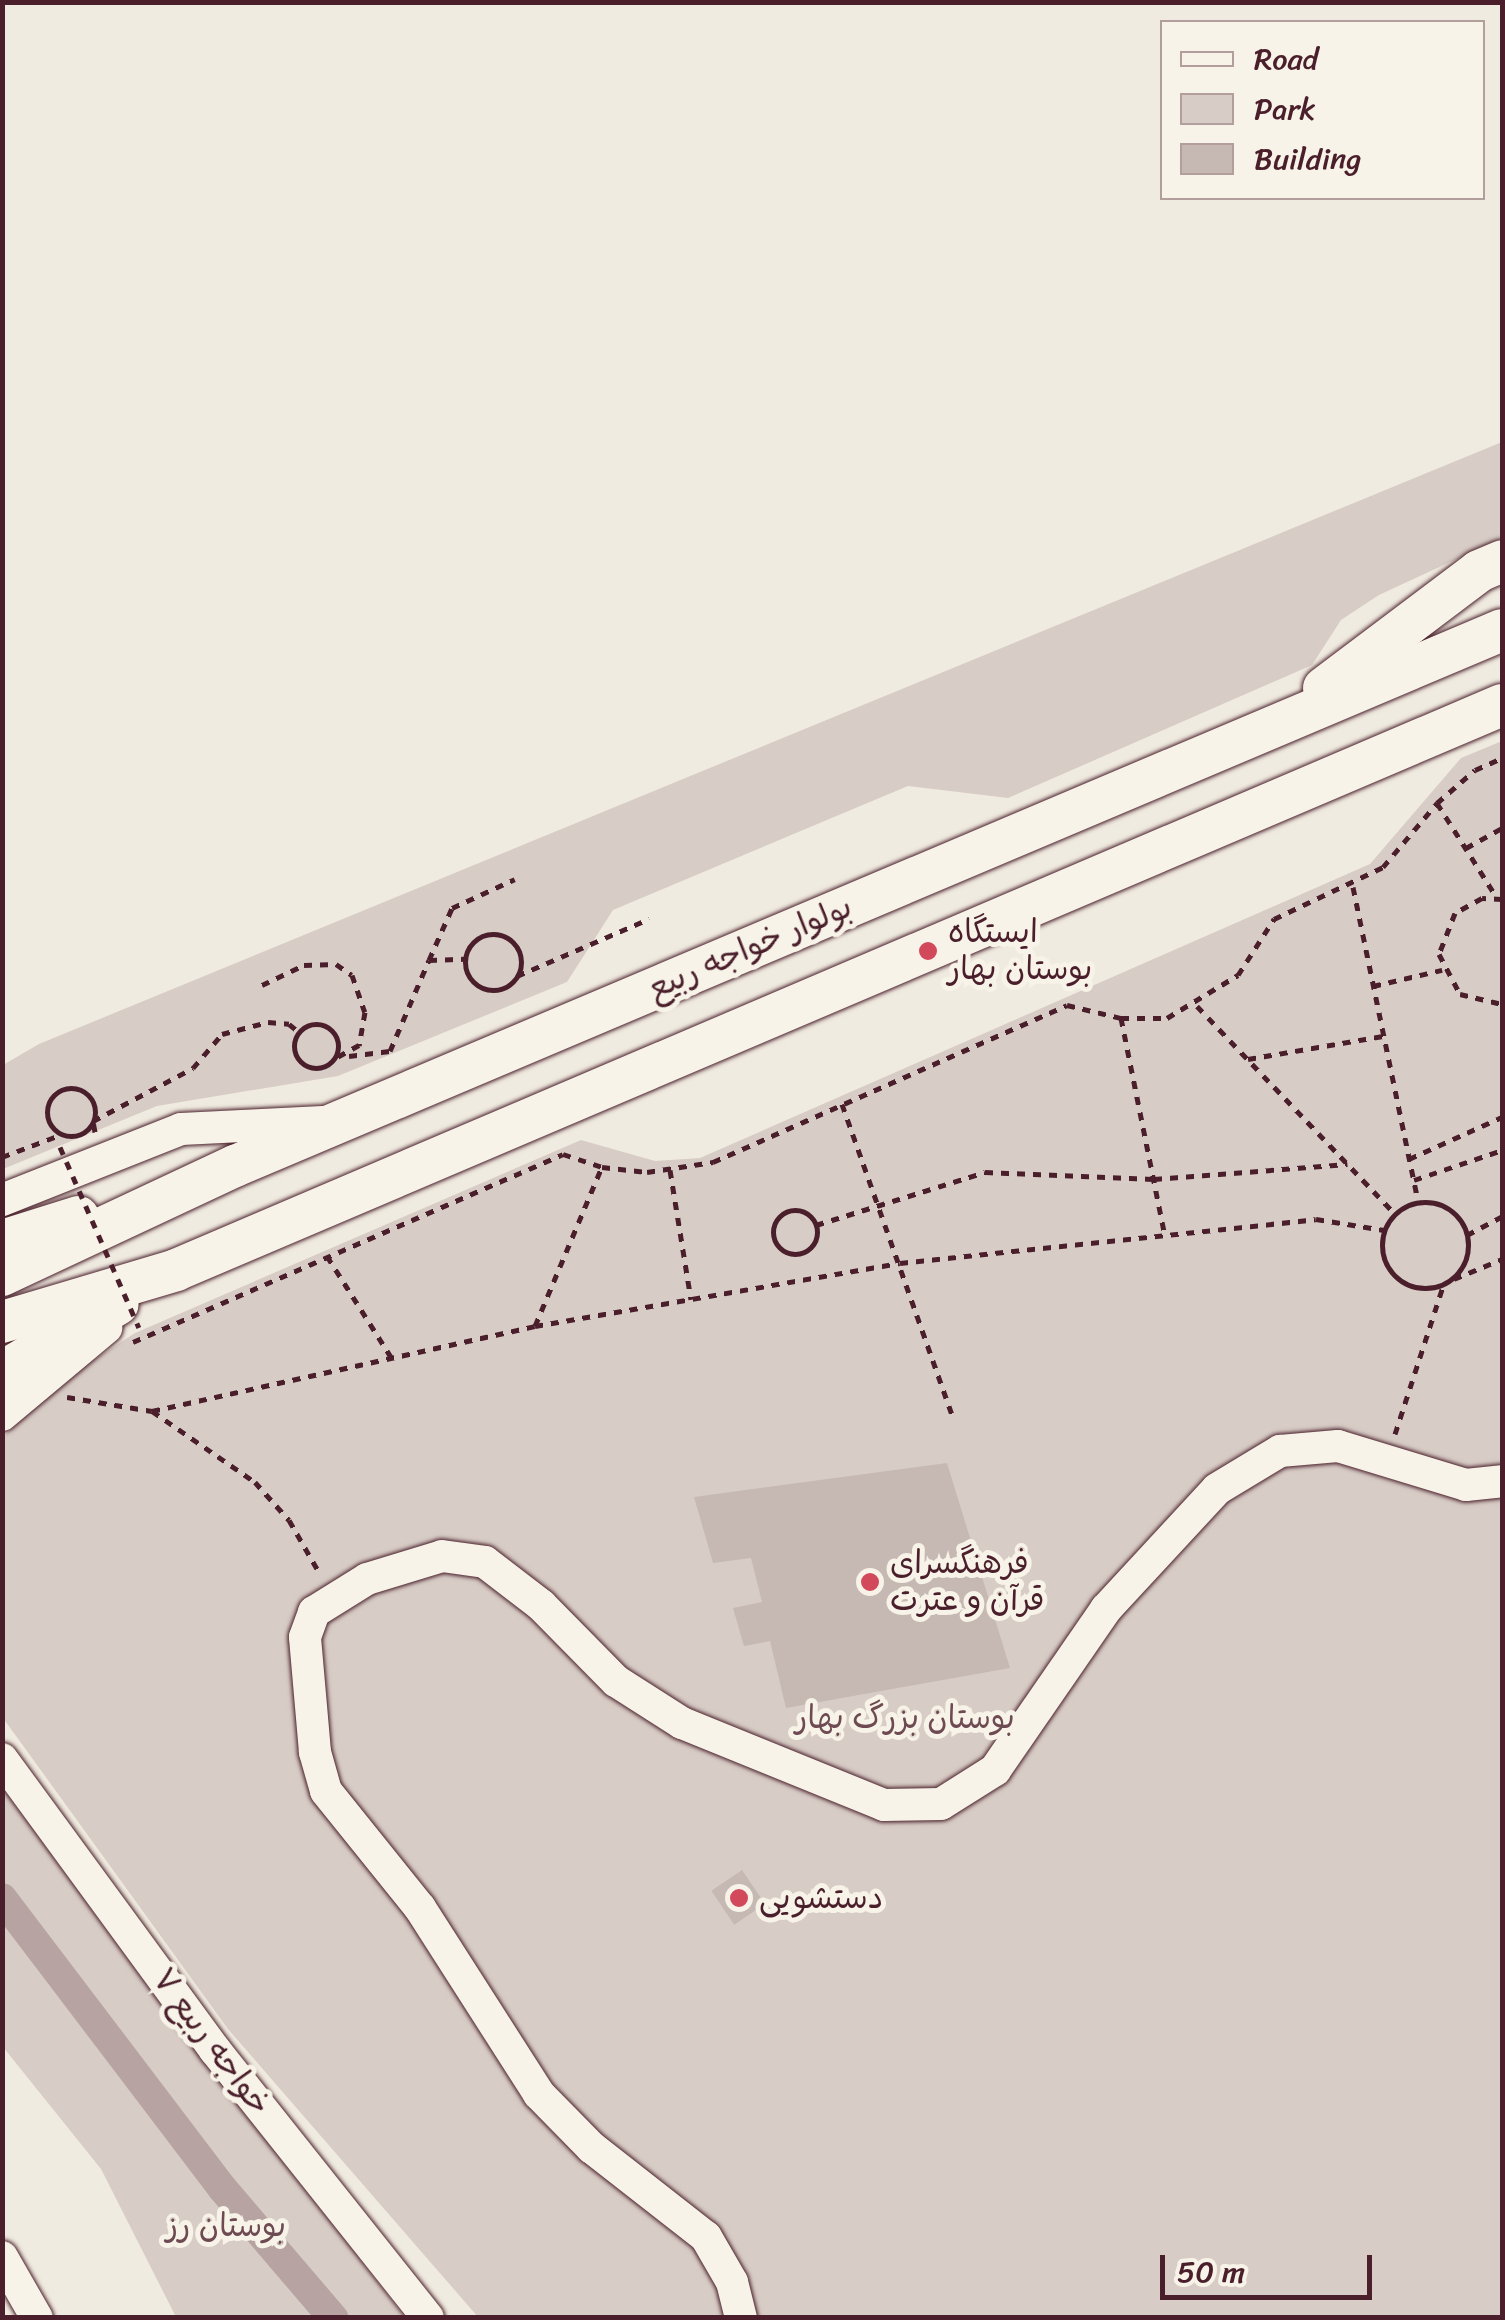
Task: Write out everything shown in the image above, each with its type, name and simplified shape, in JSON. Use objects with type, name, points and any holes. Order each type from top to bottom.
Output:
[{"type":"main road","points":[[1273,727],[1479,572],[1502,560]]},
{"type":"main road","name":"بولوار خواجه ربیع","points":[[2,1276],[236,1166],[1502,630]]},
{"type":"main road","points":[[2,1322],[176,1270],[1502,705]]},
{"type":"main road","points":[[2,1241],[236,1166]]},
{"type":"main road","points":[[2,1372],[176,1270]]},
{"type":"street","points":[[2,1200],[181,1129],[343,1120]]},
{"type":"street","points":[[2,1415],[176,1270]]},
{"type":"street","points":[[741,2318],[732,2282],[706,2237],[592,2148],[539,2094],[420,1908],[326,1791],[315,1752],[305,1637],[314,1612],[333,1595],[442,1556],[485,1562],[541,1605],[616,1681],[682,1722],[884,1804],[941,1804],[995,1770],[1106,1610],[1217,1489],[1280,1451],[1338,1446],[1466,1484],[1502,1481]]},
{"type":"street","name":"خواجه ربیع ۷","points":[[2,1759],[216,2050],[428,2318]]},
{"type":"street","points":[[2,2258],[37,2318]]},
{"type":"path","points":[[129,1345],[564,1154],[602,1167],[670,1170],[712,1162],[1067,1006],[1121,1018],[1166,1018],[1196,1005],[1238,975],[1274,919],[1353,887],[1383,868],[1437,804],[1475,770],[1502,758]]},
{"type":"path","points":[[1437,804],[1500,898],[1455,913],[1440,939],[1442,970],[1460,994],[1502,1004]]},
{"type":"path","points":[[1466,848],[1502,828]]},
{"type":"path","points":[[299,1032],[295,1051],[307,1066],[390,1051],[452,908],[515,879]]},
{"type":"path","points":[[1353,887],[1418,1202]]},
{"type":"path","points":[[517,976],[515,944],[496,934],[476,940],[465,958],[471,979],[490,990],[649,919]]},
{"type":"path","points":[[429,960],[465,958]]},
{"type":"path","points":[[262,985],[304,965],[336,964],[352,975],[365,1012],[359,1045],[349,1056]]},
{"type":"path","points":[[1373,986],[1442,970]]},
{"type":"path","points":[[1196,1005],[1394,1214]]},
{"type":"path","points":[[1121,1018],[1165,1237]]},
{"type":"path","points":[[2,1157],[62,1135],[80,1134],[93,1121],[193,1068],[222,1034],[246,1024],[289,1024],[299,1032]]},
{"type":"path","points":[[299,1032],[326,1026],[338,1040],[334,1059]]},
{"type":"path","points":[[1248,1060],[1384,1036]]},
{"type":"path","points":[[62,1135],[47,1112],[62,1090],[88,1095],[96,1132]]},
{"type":"path","points":[[842,1104],[952,1415]]},
{"type":"path","points":[[1409,1159],[1502,1117]]},
{"type":"path","points":[[60,1147],[139,1328]]},
{"type":"path","points":[[1414,1180],[1502,1150]]},
{"type":"path","points":[[816,1226],[984,1172],[1154,1179],[1347,1164]]},
{"type":"path","points":[[535,1326],[602,1167]]},
{"type":"path","points":[[670,1170],[690,1299]]},
{"type":"path","points":[[1386,1461],[1444,1283],[1464,1262],[1467,1235],[1453,1211],[1418,1202],[1394,1214],[1384,1230],[1384,1259],[1402,1281],[1444,1283],[1502,1259]]},
{"type":"path","points":[[803,1211],[816,1226],[807,1251],[788,1253],[774,1239],[784,1213],[803,1211]]},
{"type":"path","points":[[1467,1235],[1502,1216]]},
{"type":"path","points":[[74,1384],[60,1396],[152,1411],[535,1326],[900,1263],[1316,1219],[1384,1230]]},
{"type":"path","points":[[327,1256],[390,1357]]},
{"type":"path","points":[[152,1411],[254,1482],[289,1520],[333,1595]]},
{"type":"green space","points":[[1502,442],[1502,538],[1379,595],[1341,620],[1312,665],[1008,798],[908,786],[613,910],[567,982],[338,1076],[157,1106],[3,1169],[3,1065],[39,1044]]},
{"type":"green space","name":"بوستان بزرگ بهار","points":[[1502,741],[1502,2317],[478,2317],[228,2029],[3,1718],[2,1438],[56,1385],[135,1333],[581,1140],[655,1161],[700,1158],[1370,864],[1461,758]]},
{"type":"green space","name":"بوستان رز","points":[[2,1777],[173,2017],[405,2317],[176,2317],[101,2169],[3,2047]]},
{"type":"building","name":"فرهنگسرای قرآن و عترت","points":[[947,1463],[1010,1668],[786,1708],[770,1641],[744,1646],[733,1608],[762,1602],[751,1558],[713,1563],[694,1497]]},
{"type":"building","name":"دستشویی","points":[[742,1870],[765,1904],[734,1925],[711,1891]]},
{"type":"waterway","points":[[2,1898],[223,2189],[333,2318]]},
{"type":"place","name":"ایستگاه بوستان بهار","points":[[928,951]]},
{"type":"place","name":"فرهنگسرای قرآن و عترت","points":[[870,1582]]},
{"type":"place","name":"دستشویی","points":[[739,1898]]}]
